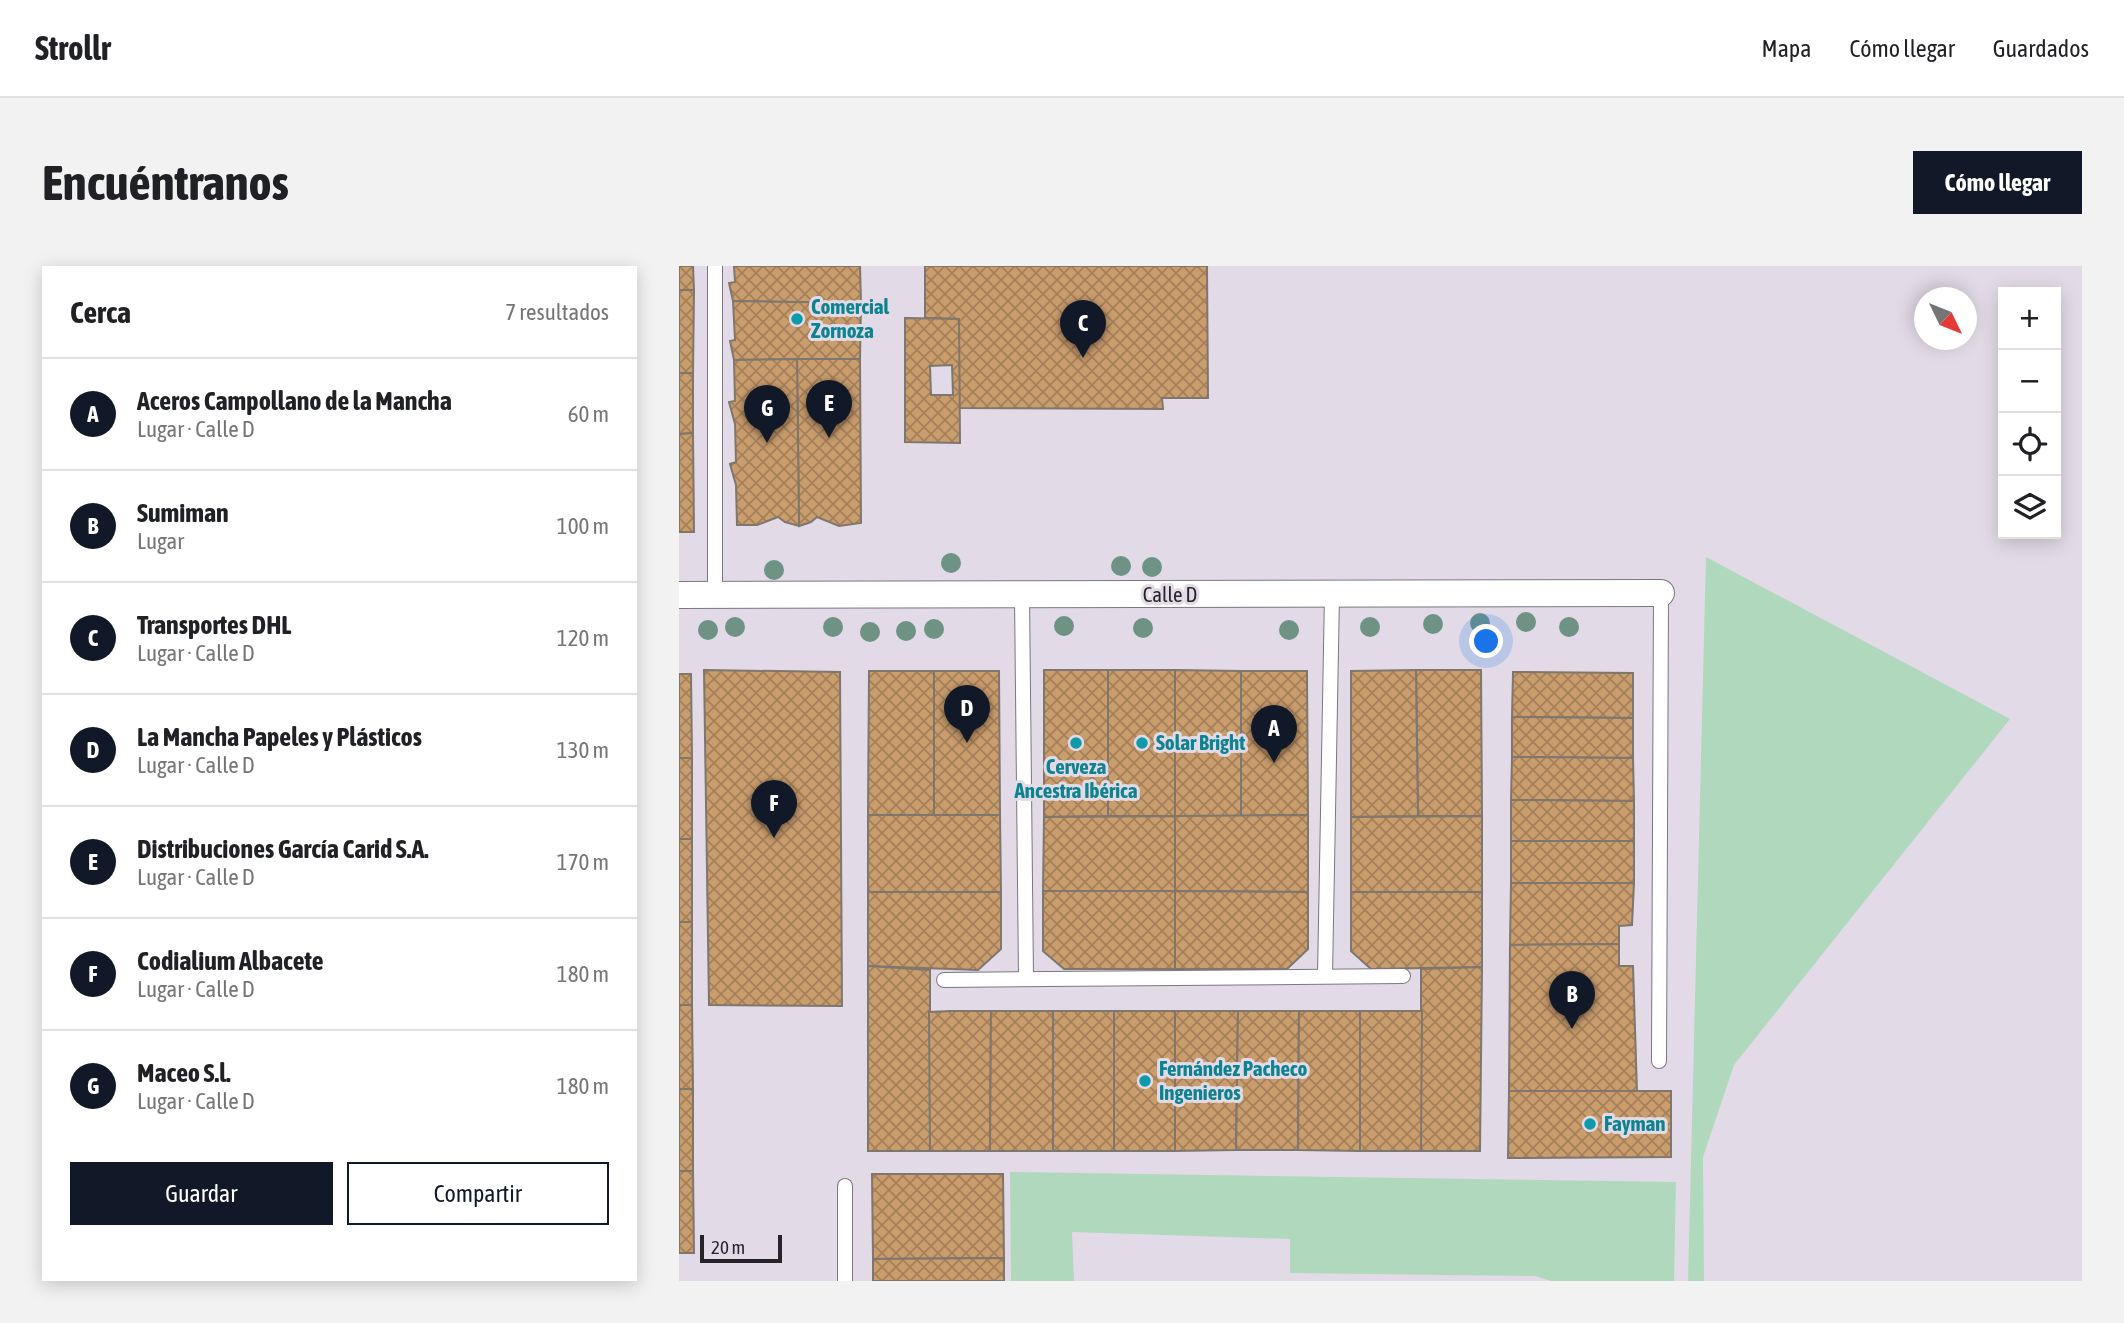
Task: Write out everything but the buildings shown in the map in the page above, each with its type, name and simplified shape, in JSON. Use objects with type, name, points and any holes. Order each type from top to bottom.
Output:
[{"type":"street","name":"Calle D","points":[[679,595],[1661,593]]},
{"type":"lane","points":[[715,266],[715,595]]},
{"type":"lane","points":[[1659,1061],[1661,593]]},
{"type":"lane","points":[[1325,976],[1332,594]]},
{"type":"lane","points":[[1022,596],[1026,978]]},
{"type":"lane","points":[[944,980],[1403,976]]},
{"type":"lane","points":[[845,1186],[845,1281]]},
{"type":"green space","points":[[1706,557],[2010,719],[1734,1065],[1703,1157],[1704,1281],[1688,1281]]},
{"type":"green space","points":[[1010,1172],[1676,1182],[1674,1281],[1551,1281],[1535,1276],[1290,1273],[1290,1239],[1072,1232],[1074,1281],[1011,1281]]},
{"type":"place","name":"Comercial Zornoza","points":[[797,319]]},
{"type":"place","name":"Transportes DHL","points":[[1083,358]]},
{"type":"place","name":"Distribuciones García Carid S.A.","points":[[829,438]]},
{"type":"place","name":"Maceo S.l.","points":[[767,443]]},
{"type":"place","name":"La Mancha Papeles y Plásticos","points":[[967,743]]},
{"type":"place","name":"Cerveza Ancestra Ibérica","points":[[1076,743]]},
{"type":"place","name":"Solar Bright","points":[[1142,743]]},
{"type":"place","name":"Aceros Campollano de la Mancha","points":[[1274,763]]},
{"type":"place","name":"Codialium Albacete","points":[[774,838]]},
{"type":"place","name":"Sumiman","points":[[1572,1029]]},
{"type":"place","name":"Fernández Pacheco Ingenieros","points":[[1145,1081]]},
{"type":"place","name":"Fayman","points":[[1590,1124]]}]
